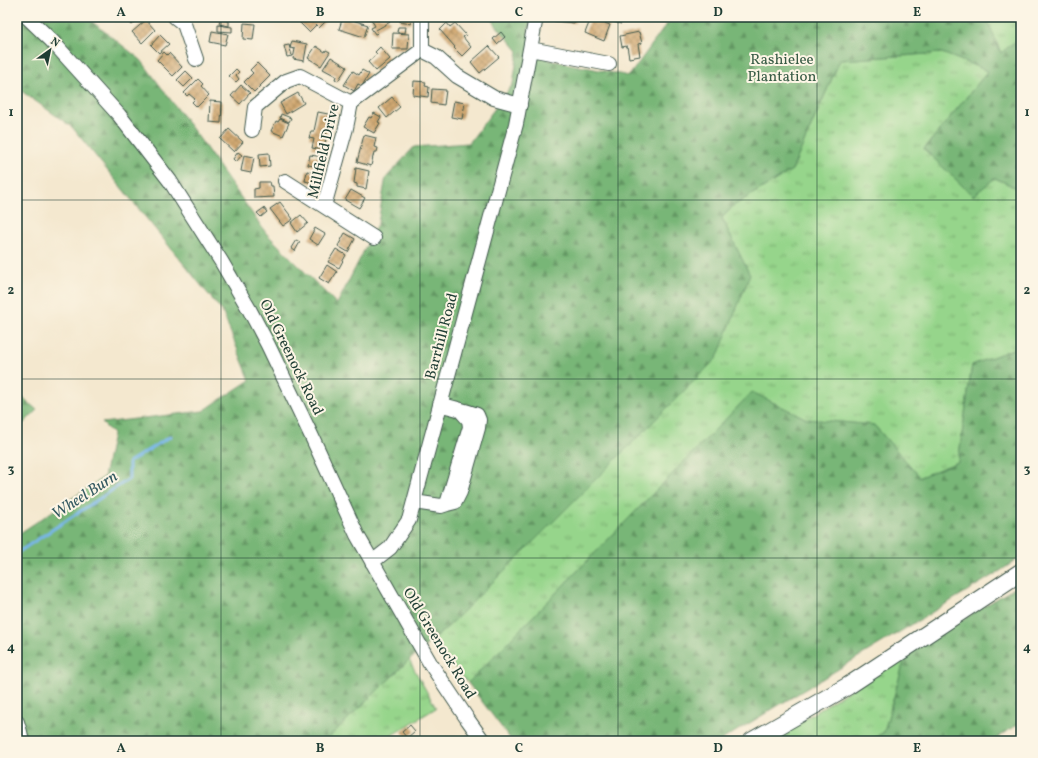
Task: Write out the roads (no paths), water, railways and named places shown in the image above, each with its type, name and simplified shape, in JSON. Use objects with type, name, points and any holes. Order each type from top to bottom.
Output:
[{"type":"main road","points":[[752,741],[848,686],[1021,572]]},
{"type":"street","name":"Old Greenock Road","points":[[27,17],[52,41],[119,115],[170,181],[218,255],[268,345],[357,535],[430,663],[483,741]]},
{"type":"street","points":[[176,17],[184,24],[196,59]]},
{"type":"street","points":[[422,17],[422,50],[436,57],[457,76],[494,98],[520,105]]},
{"type":"street","name":"Barrhill Road","points":[[372,562],[390,548],[409,520],[516,124],[536,17]]},
{"type":"street","points":[[530,49],[609,64]]},
{"type":"street","name":"Millfield Drive","points":[[374,238],[324,206],[346,128],[351,103],[422,50]]},
{"type":"street","points":[[252,130],[255,107],[286,82],[300,76],[351,103]]},
{"type":"street","points":[[285,181],[324,206]]},
{"type":"street","points":[[414,502],[441,506],[447,504],[470,427],[469,420],[461,411],[440,404]]},
{"type":"street","points":[[17,722],[22,741]]},
{"type":"waterway","name":"Wheel Burn","points":[[17,553],[129,479],[129,462],[171,436]]},
{"type":"park label","name":"Rashielee Plantation","points":[[782,68]]}]
